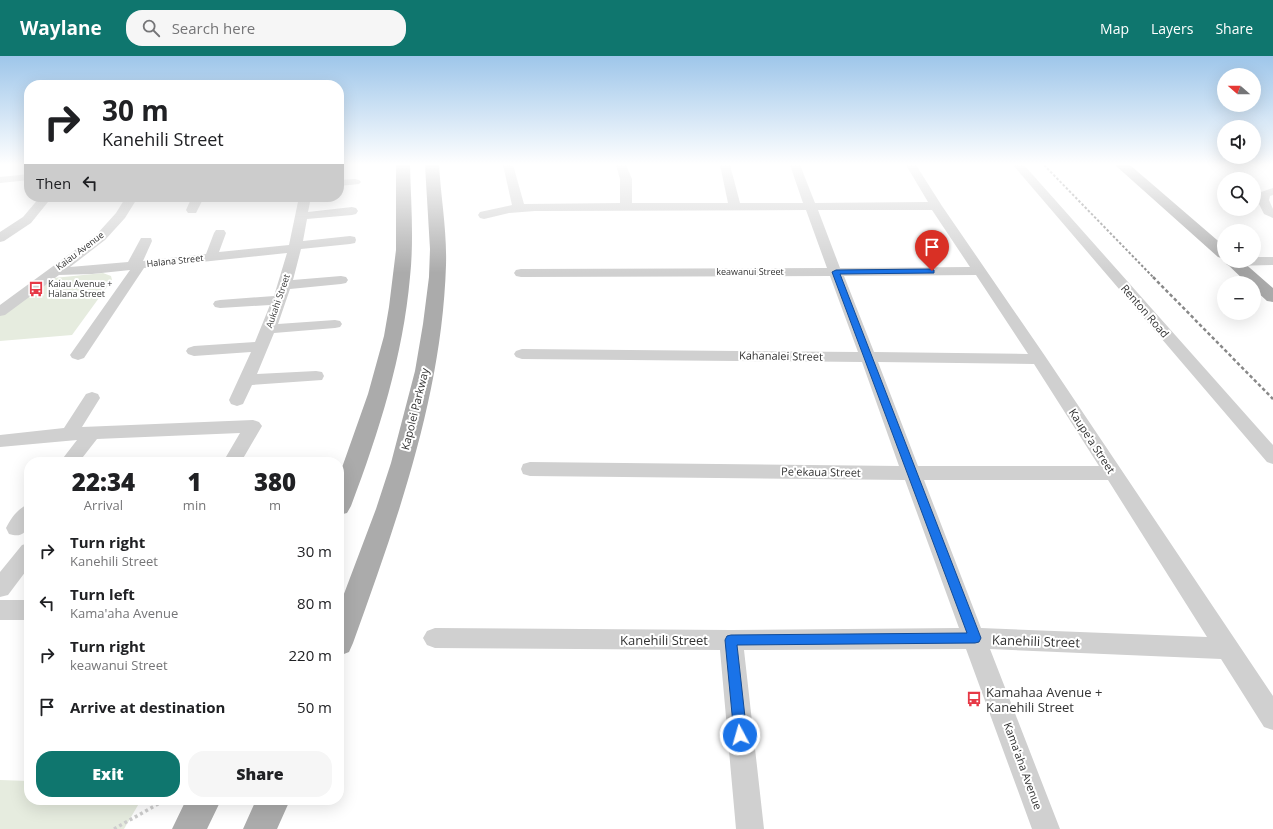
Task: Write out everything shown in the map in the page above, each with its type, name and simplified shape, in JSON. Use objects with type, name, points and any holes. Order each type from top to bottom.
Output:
[{"type":"main road","points":[[344,492],[378,393],[397,312],[404,249],[404,201]]},
{"type":"main road","name":"Kapolei Parkway","points":[[344,630],[366,573],[390,502],[408,442],[428,354],[435,308],[437,275],[438,245],[435,201]]},
{"type":"main road","points":[[1163,201],[1217,248]]},
{"type":"main road","points":[[1240,268],[1273,297]]},
{"type":"main road","points":[[189,829],[201,805]]},
{"type":"main road","points":[[260,829],[270,805]]},
{"type":"street","points":[[517,201],[519,208]]},
{"type":"street","points":[[626,201],[626,207]]},
{"type":"street","points":[[734,201],[735,207]]},
{"type":"street","name":"Kama'aha Avenue","points":[[809,201],[1046,829]]},
{"type":"street","name":"Kaupe'a Street","points":[[933,201],[1039,359],[1273,718]]},
{"type":"street","name":"Renton Road","points":[[1050,201],[1273,457]]},
{"type":"street","points":[[1264,201],[1268,210],[1273,214]]},
{"type":"street","points":[[0,238],[27,220],[42,202]]},
{"type":"street","name":"Kaiau Avenue","points":[[0,312],[109,229],[121,215],[129,202]]},
{"type":"street","points":[[192,210],[196,202]]},
{"type":"street","name":"Aukahi Street","points":[[237,400],[280,300],[295,247],[304,202]]},
{"type":"street","points":[[484,215],[519,208],[936,206]]},
{"type":"street","points":[[301,216],[352,211]]},
{"type":"street","points":[[211,257],[220,233]]},
{"type":"street","name":"Halana Street","points":[[55,271],[83,271],[137,266],[350,240]]},
{"type":"street","points":[[78,355],[137,266],[146,241]]},
{"type":"street","points":[[1261,261],[1273,261]]},
{"type":"street","name":"keawanui Street","points":[[521,273],[979,271]]},
{"type":"street","points":[[285,285],[341,280]]},
{"type":"street","points":[[220,304],[280,300]]},
{"type":"street","points":[[268,330],[335,324]]},
{"type":"street","points":[[194,351],[261,346]]},
{"type":"street","name":"Kahanalei Street","points":[[522,354],[1039,359]]},
{"type":"street","points":[[246,380],[316,376]]},
{"type":"street","points":[[69,434],[92,398]]},
{"type":"street","points":[[0,441],[69,434],[253,426],[235,457]]},
{"type":"street","points":[[73,457],[92,433]]},
{"type":"street","name":"Pe'ekaua Street","points":[[530,469],[912,473],[1112,473]]},
{"type":"street","points":[[16,528],[24,518]]},
{"type":"street","points":[[0,588],[24,557]]},
{"type":"street","points":[[0,610],[24,610]]},
{"type":"street","name":"Kanehili Street","points":[[435,638],[731,640],[975,638],[1228,649]]},
{"type":"street","points":[[731,640],[750,829]]},
{"type":"path","points":[[114,829],[156,805]]},
{"type":"shaded area","points":[[103,273],[111,276],[112,280],[72,335],[0,341],[0,313],[54,278]]},
{"type":"shaded area","points":[[0,780],[24,781],[24,805],[138,805],[124,829],[0,829]]},
{"type":"railway","points":[[1079,201],[1154,278]]},
{"type":"railway","points":[[1153,277],[1273,399]]},
{"type":"place","name":"Kaiau Avenue + Halana Street","points":[[36,289]]},
{"type":"place","name":"Kamahaa Avenue + Kanehili Street","points":[[974,699]]},
{"type":"route","points":[[740,735],[731,640],[975,638],[836,272],[932,271]]}]
